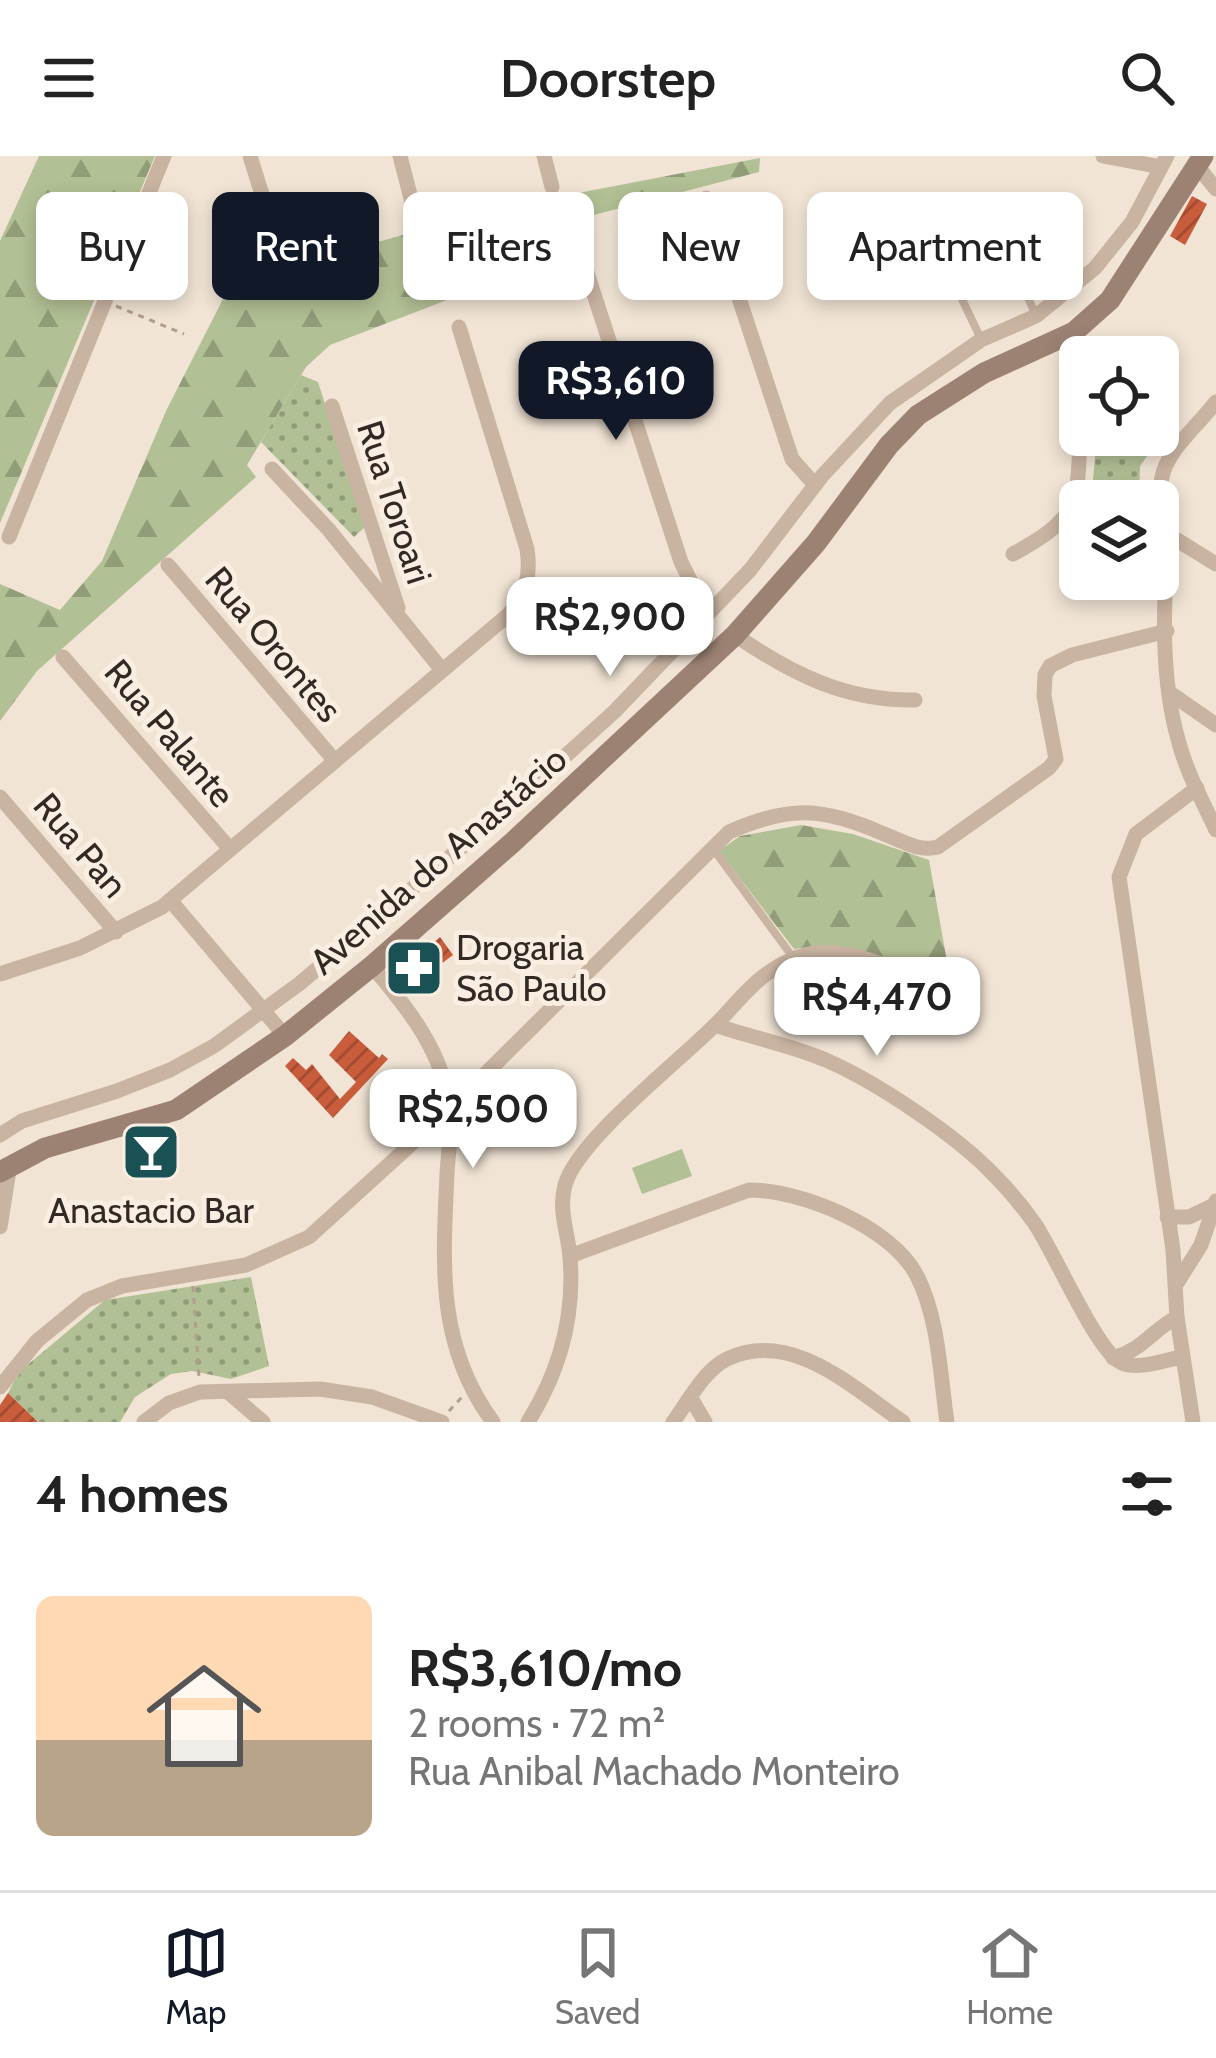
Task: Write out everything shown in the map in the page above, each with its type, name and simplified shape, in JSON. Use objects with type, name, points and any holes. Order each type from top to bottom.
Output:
[{"type":"main road","name":"Avenida do Anastácio","points":[[5,1168],[45,1148],[176,1110],[285,1036],[372,966],[735,635],[816,544],[889,446],[918,416],[984,373],[1074,332],[1127,279],[1201,162]]},
{"type":"street","points":[[9,537],[164,156]]},
{"type":"street","points":[[250,156],[261,192]]},
{"type":"street","points":[[400,156],[409,192]]},
{"type":"street","points":[[544,156],[552,187]]},
{"type":"street","points":[[1103,156],[1164,162]]},
{"type":"street","name":"Avenida do Anastácio","points":[[0,1135],[22,1121],[170,1070],[214,1046],[317,969],[592,733],[750,570],[815,485],[890,403],[981,340],[1036,316],[1067,293],[1116,245],[1164,162]]},
{"type":"street","points":[[1201,162],[1216,189]]},
{"type":"street","points":[[594,294],[681,562],[706,614]]},
{"type":"street","points":[[740,300],[792,459],[815,485]]},
{"type":"street","points":[[0,974],[116,932],[170,900],[522,599],[529,562],[459,327]]},
{"type":"street","points":[[1013,554],[1057,524],[1076,497],[1080,374],[1074,332]]},
{"type":"street","points":[[1159,480],[1162,469],[1216,402]]},
{"type":"street","name":"Rua Toroari","points":[[332,406],[400,616]]},
{"type":"street","points":[[272,469],[442,670]]},
{"type":"street","points":[[1179,541],[1216,564]]},
{"type":"street","name":"Rua Orontes","points":[[168,565],[334,761]]},
{"type":"street","points":[[1166,600],[1177,737],[1205,794],[1216,830]]},
{"type":"street","points":[[0,1370],[86,1300],[122,1286],[246,1265],[309,1237],[450,1109],[729,832],[785,812],[808,811],[838,816],[931,850],[1056,759],[1043,696],[1050,666],[1072,655],[1167,631]]},
{"type":"street","points":[[735,635],[822,686],[881,700],[915,700]]},
{"type":"street","name":"Rua Palante","points":[[63,657],[230,849]]},
{"type":"street","points":[[1170,693],[1216,725]]},
{"type":"street","points":[[1193,1422],[1119,877],[1136,834],[1205,794]]},
{"type":"street","name":"Rua Pan","points":[[0,797],[116,932]]},
{"type":"street","points":[[170,900],[285,1036]]},
{"type":"street","points":[[528,1422],[562,1352],[571,1309],[570,1256],[561,1205],[573,1166],[599,1134],[764,976],[812,953],[866,959],[944,992]]},
{"type":"street","points":[[372,966],[407,1007],[434,1050],[450,1109],[444,1293],[453,1341],[472,1388],[493,1422]]},
{"type":"street","points":[[715,1025],[828,1061],[962,1146],[1035,1224],[1100,1346],[1113,1358],[1134,1366],[1182,1357]]},
{"type":"street","points":[[0,1227],[5,1168]]},
{"type":"street","points":[[570,1256],[749,1190],[773,1190],[817,1202],[888,1244],[919,1279],[936,1344],[947,1422]]},
{"type":"street","points":[[1167,1217],[1189,1217],[1215,1203]]},
{"type":"street","points":[[1177,1283],[1201,1245],[1215,1203]]},
{"type":"street","points":[[1113,1358],[1141,1348],[1177,1317]]},
{"type":"street","points":[[673,1422],[726,1359],[754,1353],[814,1360],[903,1422]]},
{"type":"street","points":[[0,1387],[25,1354]]},
{"type":"street","points":[[144,1422],[170,1402],[200,1392],[320,1389],[371,1397],[441,1421]]},
{"type":"street","points":[[228,1392],[263,1422]]},
{"type":"street","points":[[691,1398],[705,1422]]},
{"type":"lane","points":[[981,340],[937,247],[940,231],[993,216],[1036,316]]},
{"type":"lane","points":[[716,853],[789,952]]},
{"type":"path","points":[[103,301],[184,334]]},
{"type":"path","points":[[192,1272],[200,1392]]},
{"type":"path","points":[[441,1421],[472,1388]]},
{"type":"green space","points":[[39,156],[155,156],[140,192],[36,192],[36,300],[94,300],[0,523],[0,241]]},
{"type":"green space","points":[[760,158],[759,172],[682,192],[618,192],[618,209],[594,215],[594,192],[583,192]]},
{"type":"green space","points":[[403,235],[403,300],[447,300],[330,345],[306,367],[247,465],[256,477],[37,671],[0,721],[0,584],[60,610],[102,561],[166,411],[222,300],[379,300],[379,242]]},
{"type":"green space","points":[[301,375],[318,382],[365,527],[354,537],[261,442]]},
{"type":"green space","points":[[1095,456],[1147,456],[1140,466],[1140,480],[1093,480]]},
{"type":"green space","points":[[801,825],[853,834],[929,860],[952,990],[817,946],[794,949],[719,851],[740,836]]},
{"type":"green space","points":[[682,1149],[692,1176],[642,1194],[632,1168]]},
{"type":"green space","points":[[251,1277],[269,1366],[231,1379],[192,1371],[171,1374],[135,1397],[120,1422],[38,1422],[8,1393],[19,1372],[105,1300]]},
{"type":"building","points":[[1192,196],[1207,204],[1185,245],[1170,236]]},
{"type":"building","points":[[440,937],[453,955],[421,979],[413,969],[415,959]]},
{"type":"building","points":[[349,1031],[379,1058],[382,1054],[388,1059],[333,1118],[285,1066],[293,1058],[306,1070],[312,1064],[340,1099],[356,1082],[329,1055]]},
{"type":"building","points":[[158,1145],[163,1175],[148,1178],[142,1148]]},
{"type":"building","points":[[8,1393],[38,1422],[0,1422],[0,1405]]},
{"type":"place","name":"Drogaria São Paulo","points":[[414,968]]},
{"type":"place","name":"Anastacio Bar","points":[[151,1152]]}]
